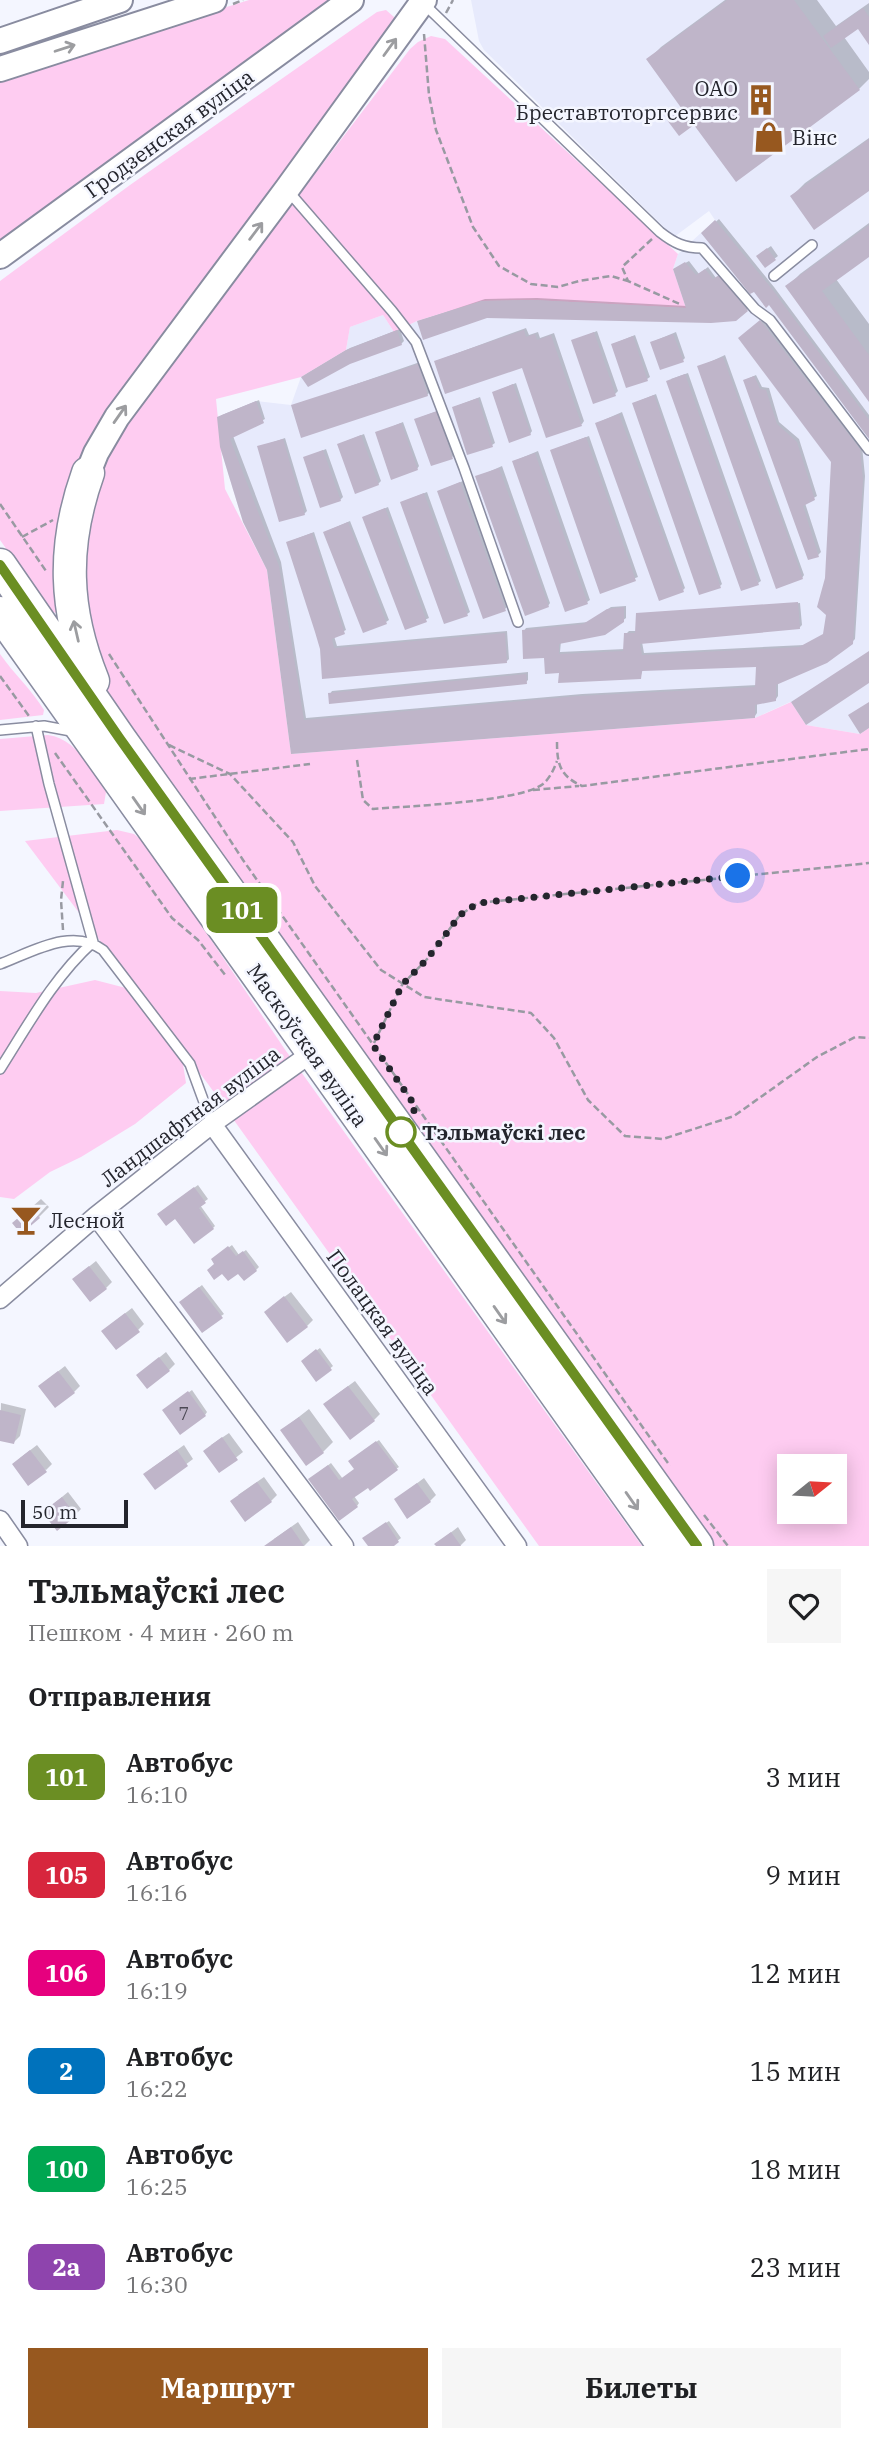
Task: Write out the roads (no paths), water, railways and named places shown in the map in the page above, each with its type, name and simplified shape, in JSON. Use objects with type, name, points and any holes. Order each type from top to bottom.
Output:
[{"type":"highway","points":[[88,473],[72,535],[70,600],[110,745]]},
{"type":"highway","name":"Маскоўская вуліца","points":[[0,565],[110,745],[323,1044],[697,1546]]},
{"type":"highway","name":"Маскоўская вуліца","points":[[0,612],[110,745]]},
{"type":"highway","name":"Маскоўская вуліца","points":[[323,1044],[664,1546]]},
{"type":"main road","points":[[0,41],[120,0]]},
{"type":"main road","name":"Гродзенская вуліца","points":[[0,256],[344,6],[362,0]]},
{"type":"main road","points":[[0,69],[207,1]]},
{"type":"main road","points":[[88,473],[117,417],[423,1]]},
{"type":"street","name":"Ландшафтная вуліца","points":[[0,1299],[96,1216],[212,1124],[323,1044]]},
{"type":"street","name":"Полацкая вуліца","points":[[212,1124],[517,1546]]},
{"type":"street","points":[[96,1216],[344,1546]]},
{"type":"street","points":[[0,1521],[18,1546]]},
{"type":"lane","points":[[423,1],[660,232],[675,243],[689,248],[702,248],[755,310],[770,320],[869,450]]},
{"type":"lane","points":[[287,189],[402,322],[416,342],[518,622]]},
{"type":"lane","points":[[774,275],[812,245]]},
{"type":"lane","points":[[36,726],[93,942]]},
{"type":"lane","points":[[0,730],[52,726],[110,745]]},
{"type":"lane","points":[[0,964],[63,940],[93,942],[103,950],[190,1064],[212,1124]]},
{"type":"lane","points":[[0,1069],[61,976],[93,942]]},
{"type":"place","name":"ОАО Бреставтоторгсервис","points":[[761,100]]},
{"type":"place","name":"Вінс","points":[[769,137]]},
{"type":"place","name":"Тэльмаўскі лес","points":[[401,1132]]},
{"type":"place","name":"Лесной","points":[[26,1220]]}]
